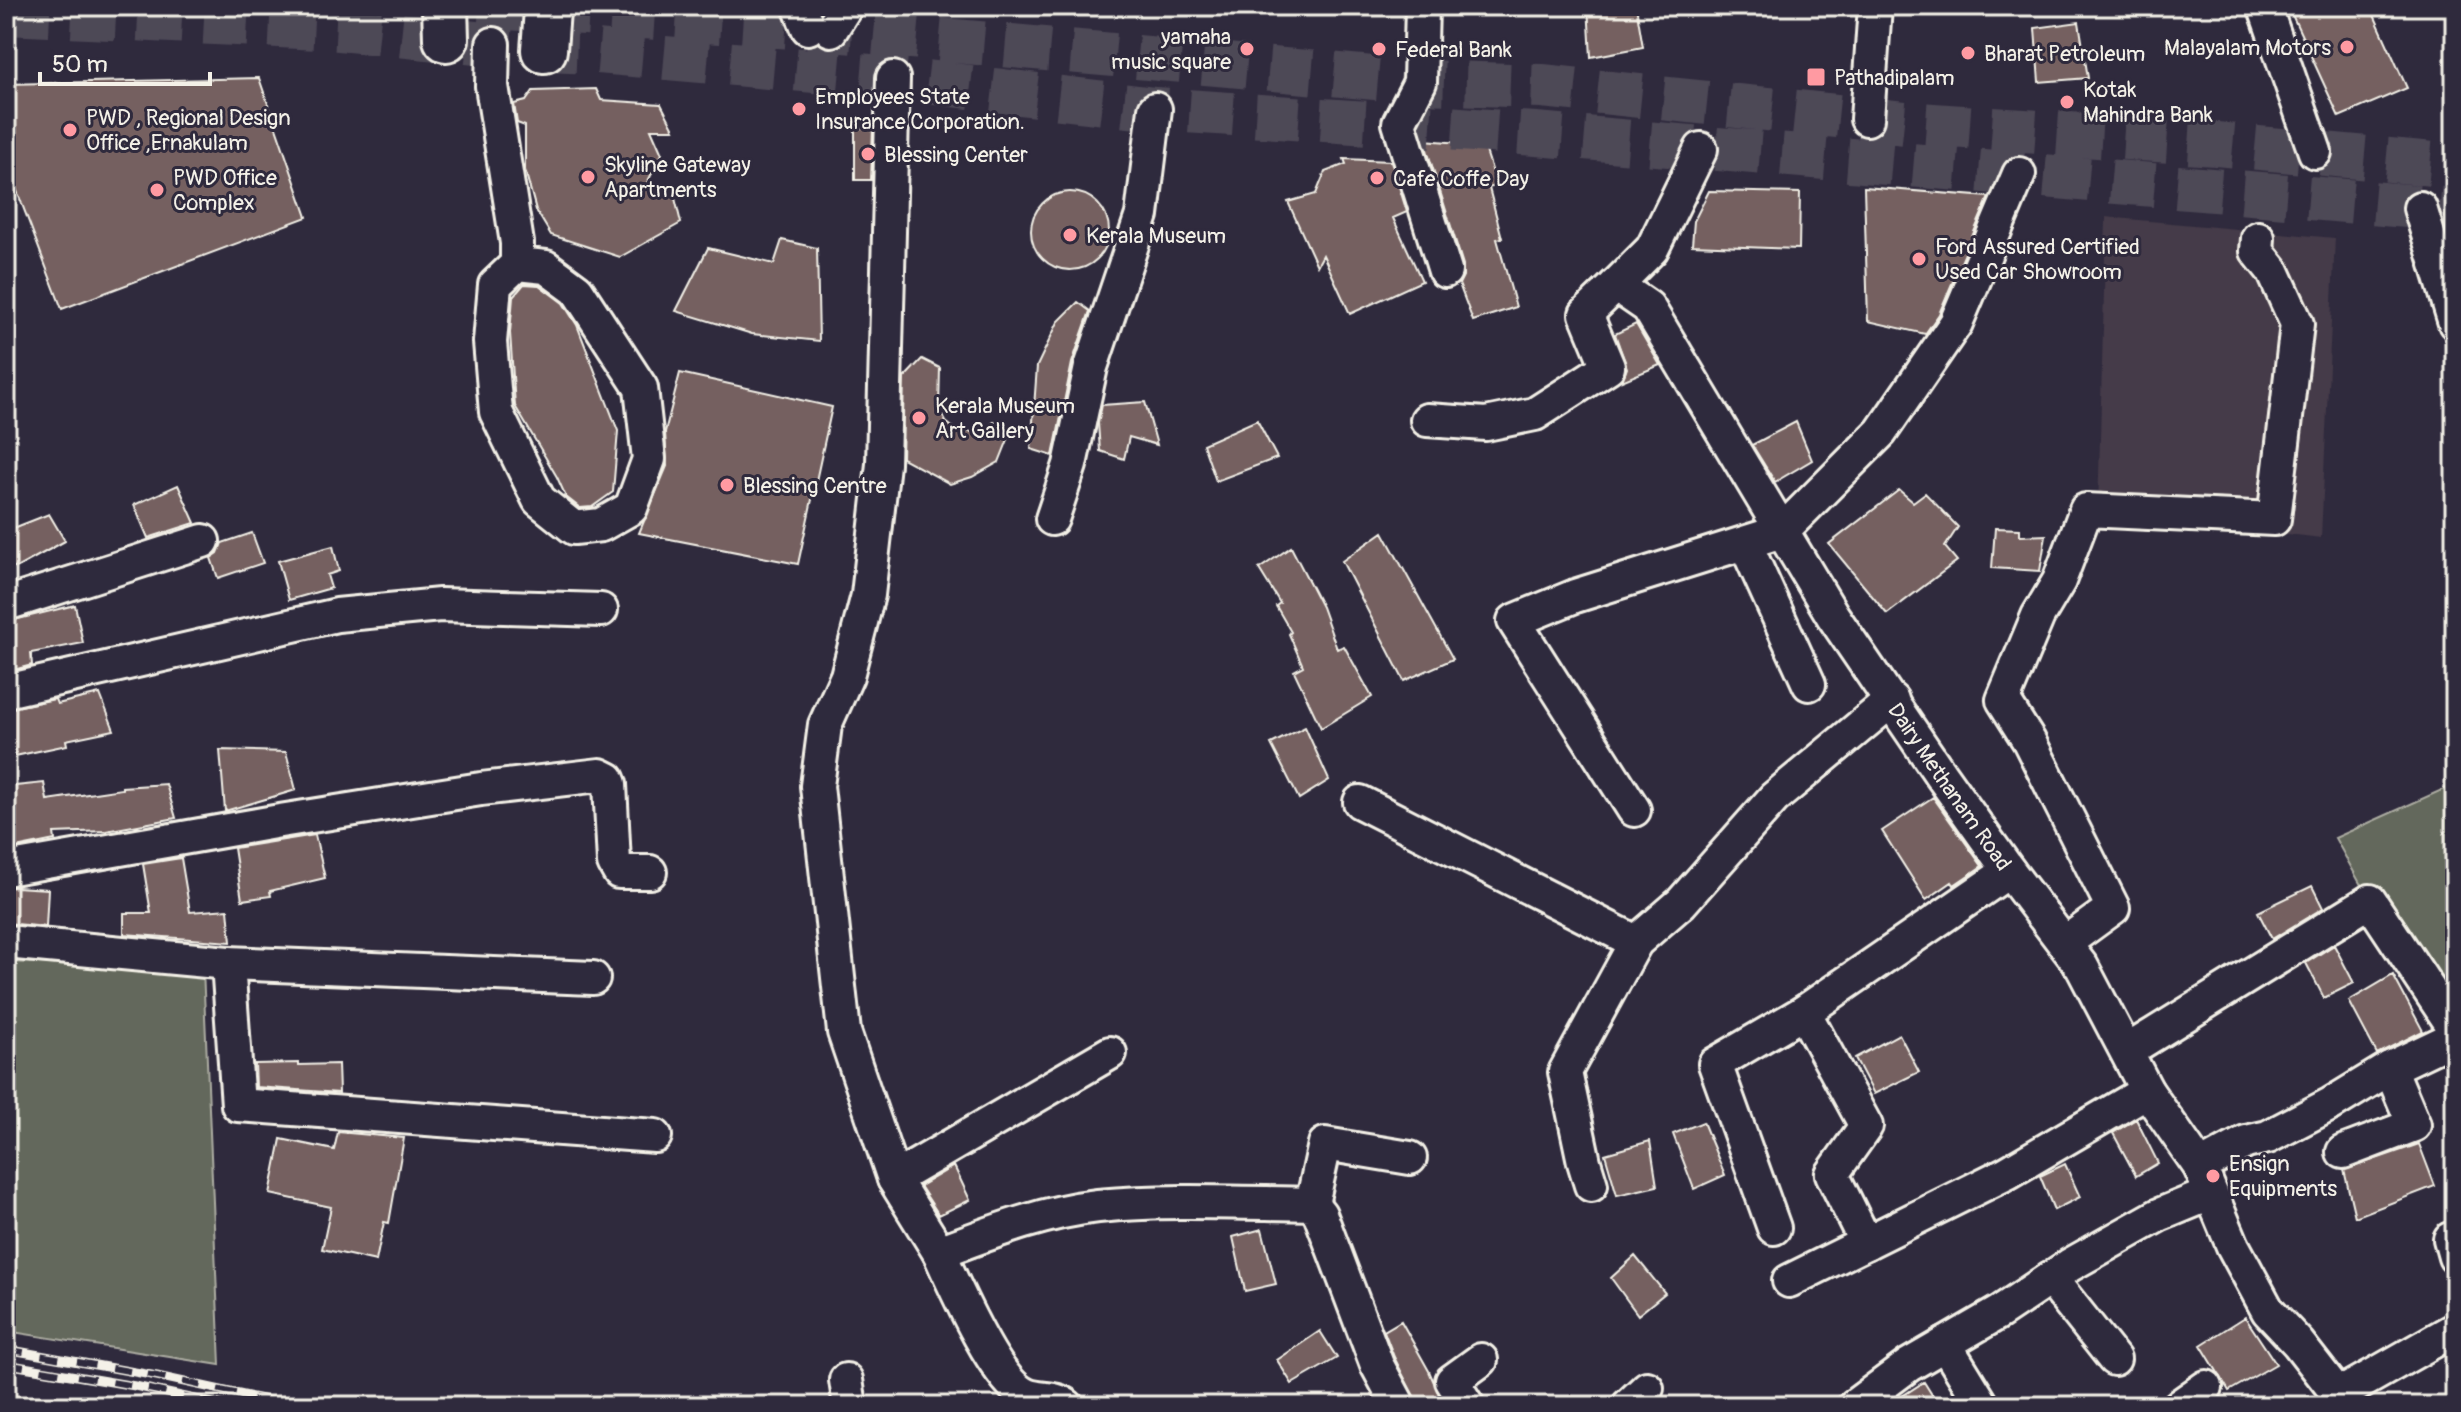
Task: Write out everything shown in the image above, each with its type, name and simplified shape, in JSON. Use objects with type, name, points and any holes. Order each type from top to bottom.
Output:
[{"type":"street","points":[[1422,6],[1420,82],[1399,123],[1445,271]]},
{"type":"street","points":[[1867,119],[1875,6]]},
{"type":"street","points":[[2265,8],[2315,152]]},
{"type":"street","points":[[493,44],[492,86],[517,243],[517,264],[495,285],[490,342],[496,412],[539,500],[574,528],[601,525],[631,508],[649,459],[641,388],[577,290],[546,267],[517,264]]},
{"type":"street","points":[[893,78],[883,464],[868,595],[847,676],[825,725],[817,786],[844,1032],[894,1179],[939,1252],[961,1300],[1009,1381],[1026,1395],[1059,1399],[1063,1405]]},
{"type":"street","points":[[1052,519],[1070,465],[1091,367],[1142,215],[1155,109]]},
{"type":"street","points":[[1427,420],[1486,424],[1535,414],[1608,367],[1586,314],[1652,249],[1701,149]]},
{"type":"street","points":[[1634,810],[1514,621],[1575,596],[1782,531],[1881,432],[1956,323],[2019,174]]},
{"type":"street","points":[[2420,208],[2455,323]]},
{"type":"street","points":[[2065,943],[2113,908],[2029,741],[2003,700],[2038,616],[2059,581],[2086,510],[2274,519],[2297,324],[2273,271],[2257,251],[2258,238]]},
{"type":"street","name":"Dairy Methanam Road","points":[[1616,285],[1648,307],[1833,616],[2009,871],[2082,967],[2147,1091],[2205,1181],[2233,1246],[2268,1311],[2298,1343],[2341,1403]]},
{"type":"street","points":[[6,604],[203,541]]},
{"type":"street","points":[[1745,543],[1809,684]]},
{"type":"street","points":[[6,691],[337,615],[440,605],[601,610]]},
{"type":"street","points":[[1591,1185],[1565,1072],[1636,942],[1681,903],[1774,798],[1892,700]]},
{"type":"street","points":[[6,869],[481,789],[600,775],[610,784],[613,853],[619,872],[650,872]]},
{"type":"street","points":[[1360,802],[1636,942]]},
{"type":"street","points":[[1774,1228],[1715,1064],[1804,1012],[2009,871]]},
{"type":"street","points":[[2127,1051],[2370,901],[2455,1029]]},
{"type":"street","points":[[6,942],[228,963],[593,978]]},
{"type":"street","points":[[228,963],[238,1105],[655,1136]]},
{"type":"street","points":[[1804,1012],[1866,1126],[1832,1174],[1866,1243]]},
{"type":"street","points":[[1854,1406],[1909,1365],[2159,1215],[2205,1181],[2246,1142],[2268,1137],[2390,1068],[2455,1037]]},
{"type":"street","points":[[894,1179],[1110,1053]]},
{"type":"street","points":[[2343,1152],[2414,1125],[2390,1068]]},
{"type":"street","points":[[1789,1281],[2007,1173],[2147,1091]]},
{"type":"street","points":[[1312,1204],[1325,1144],[1410,1158]]},
{"type":"street","points":[[939,1252],[1014,1225],[1096,1206],[1312,1204]]},
{"type":"street","points":[[1312,1204],[1320,1214],[1377,1365],[1399,1406]]},
{"type":"street","points":[[2050,1278],[2114,1359]]},
{"type":"street","points":[[2341,1403],[2455,1329]]},
{"type":"street","points":[[1945,1344],[1983,1406]]},
{"type":"street","points":[[1468,1406],[1452,1381],[1481,1360]]},
{"type":"street","points":[[2179,1406],[2206,1387]]},
{"type":"shaded area","points":[[2106,217],[2335,238],[2321,538],[2098,511]]},
{"type":"green space","points":[[2455,784],[2455,1010],[2383,925],[2335,838]]},
{"type":"green space","points":[[6,962],[203,969],[220,1365],[6,1331]]},
{"type":"building","points":[[1588,6],[1636,6],[1643,47],[1591,57]]},
{"type":"building","name":"Malayalam Motors","points":[[2288,6],[2370,6],[2407,88],[2339,117]]},
{"type":"building","points":[[2079,22],[2088,78],[2039,82],[2035,28]]},
{"type":"building","name":"PWD Office Complex","points":[[259,78],[307,217],[62,309],[6,162],[6,84]]},
{"type":"building","name":"Skyline Gateway Apartments","points":[[596,89],[601,100],[661,104],[674,129],[651,129],[662,154],[646,185],[674,194],[681,223],[620,257],[551,235],[536,210],[525,170],[525,126],[517,123],[514,104],[526,101],[533,91]]},
{"type":"building","name":"Blessing Center","points":[[855,128],[873,128],[871,180],[855,180]]},
{"type":"building","points":[[1424,140],[1484,145],[1497,185],[1489,188],[1502,238],[1497,239],[1516,307],[1473,321],[1459,284],[1463,265]]},
{"type":"building","points":[[1344,159],[1391,161],[1407,212],[1393,218],[1422,281],[1350,314],[1323,255],[1317,266],[1288,202],[1316,194],[1325,172],[1346,164]]},
{"type":"building","name":"Ford Assured Certified Used Car Showroom","points":[[1864,187],[1989,197],[1939,314],[1925,334],[1868,321]]},
{"type":"building","points":[[1709,191],[1800,193],[1799,249],[1692,245],[1694,221]]},
{"type":"building","name":"Kerala Museum","points":[[1062,192],[1078,192],[1092,198],[1103,209],[1109,231],[1103,253],[1092,264],[1078,270],[1062,270],[1048,264],[1037,253],[1031,239],[1031,223],[1037,209],[1048,198]]},
{"type":"building","points":[[782,240],[817,248],[819,341],[752,334],[676,311],[708,248],[774,264]]},
{"type":"building","points":[[524,284],[539,285],[563,303],[577,325],[618,431],[613,492],[592,507],[580,508],[566,497],[515,406],[510,333],[513,297]]},
{"type":"building","points":[[1078,302],[1090,311],[1072,363],[1053,456],[1031,449],[1037,366],[1058,322]]},
{"type":"building","points":[[1636,324],[1660,365],[1622,381],[1627,368],[1615,334]]},
{"type":"building","name":"Kerala Museum Art Gallery","points":[[922,359],[940,368],[939,408],[946,422],[956,430],[980,433],[994,422],[1011,432],[999,462],[972,477],[950,484],[902,458],[904,378]]},
{"type":"building","points":[[680,373],[832,407],[798,564],[639,533],[667,466],[665,432]]},
{"type":"building","points":[[1145,402],[1157,445],[1129,437],[1124,459],[1100,451],[1098,423],[1102,405]]},
{"type":"building","points":[[1257,420],[1277,458],[1216,481],[1203,444]]},
{"type":"building","points":[[1796,422],[1812,460],[1775,482],[1752,445]]},
{"type":"building","points":[[178,485],[195,523],[148,538],[134,505]]},
{"type":"building","points":[[1899,490],[1913,502],[1925,493],[1958,527],[1945,547],[1957,561],[1887,614],[1829,544]]},
{"type":"building","points":[[49,514],[65,541],[18,567],[6,570],[6,531]]},
{"type":"building","points":[[1995,528],[2020,529],[2020,536],[2046,535],[2040,571],[1992,568]]},
{"type":"building","points":[[1383,532],[1453,659],[1404,681],[1342,561]]},
{"type":"building","points":[[252,533],[263,563],[218,578],[211,558],[218,553],[222,543]]},
{"type":"building","points":[[333,546],[339,571],[327,575],[331,588],[289,600],[278,561]]},
{"type":"building","points":[[1291,547],[1322,607],[1337,649],[1344,646],[1372,697],[1321,728],[1294,671],[1303,666],[1289,634],[1291,632],[1276,606],[1280,603],[1259,569]]},
{"type":"building","points":[[75,605],[83,643],[31,653],[32,665],[6,672],[6,622]]},
{"type":"building","points":[[100,694],[114,730],[66,740],[67,745],[15,756],[6,723],[6,709],[55,699],[57,704]]},
{"type":"building","points":[[1305,727],[1329,780],[1299,799],[1271,744]]},
{"type":"building","points":[[220,750],[286,752],[296,790],[225,811]]},
{"type":"building","points":[[44,783],[47,800],[122,787],[166,784],[176,818],[106,831],[54,833],[55,840],[6,850],[6,787]]},
{"type":"building","points":[[1933,797],[1982,866],[1926,900],[1882,831]]},
{"type":"building","points":[[315,835],[325,878],[270,891],[271,896],[242,900],[234,848]]},
{"type":"building","points":[[181,858],[190,912],[228,909],[231,942],[124,934],[124,913],[151,913],[143,864]]},
{"type":"building","points":[[2312,886],[2323,908],[2272,939],[2258,912]]},
{"type":"building","points":[[6,888],[48,889],[46,927],[6,923]]},
{"type":"building","points":[[2334,945],[2354,983],[2324,998],[2306,963]]},
{"type":"building","points":[[2393,975],[2423,1031],[2377,1054],[2349,1001]]},
{"type":"building","points":[[1899,1034],[1919,1072],[1874,1094],[1855,1058]]},
{"type":"building","points":[[255,1064],[338,1064],[339,1093],[256,1087]]},
{"type":"building","points":[[2136,1119],[2158,1163],[2136,1176],[2113,1133]]},
{"type":"building","points":[[1703,1122],[1725,1175],[1694,1189],[1673,1134]]},
{"type":"building","points":[[338,1132],[404,1138],[389,1223],[384,1222],[376,1261],[322,1249],[331,1207],[270,1194],[281,1139],[334,1150]]},
{"type":"building","points":[[1650,1141],[1657,1186],[1617,1195],[1605,1154]]},
{"type":"building","points":[[2419,1144],[2435,1186],[2355,1217],[2344,1170]]},
{"type":"building","points":[[2065,1164],[2080,1197],[2054,1210],[2040,1176]]},
{"type":"building","points":[[954,1166],[970,1200],[939,1215],[920,1186]]},
{"type":"building","points":[[1262,1229],[1276,1284],[1245,1291],[1233,1237]]},
{"type":"building","points":[[1635,1256],[1665,1293],[1638,1315],[1611,1278]]},
{"type":"building","points":[[2245,1317],[2276,1364],[2229,1391],[2201,1345]]},
{"type":"building","points":[[1401,1321],[1442,1401],[1434,1406],[1418,1406],[1394,1357],[1384,1331]]},
{"type":"building","points":[[1320,1331],[1337,1358],[1292,1384],[1277,1360]]},
{"type":"building","points":[[1924,1382],[1939,1406],[1887,1406]]},
{"type":"tunnel","points":[[479,6],[808,28],[1420,82],[1542,86],[1905,123],[2216,144],[2455,166]]},
{"type":"tunnel","points":[[6,13],[340,29],[544,50],[893,78],[1155,109],[1536,134],[2455,210]]},
{"type":"railway","points":[[6,1349],[157,1376],[294,1406]]},
{"type":"railway","points":[[6,1364],[135,1386],[227,1406]]},
{"type":"place","name":"Malayalam Motors","points":[[2347,47]]},
{"type":"place","name":"yamaha music square","points":[[1247,49]]},
{"type":"place","name":"Federal Bank","points":[[1379,49]]},
{"type":"place","name":"Bharat Petroleum","points":[[1968,53]]},
{"type":"place","name":"Pathadipalam","points":[[1816,77]]},
{"type":"place","name":"Kotak Mahindra Bank","points":[[2067,102]]},
{"type":"place","name":"Employees State Insurance Corporation.","points":[[799,109]]},
{"type":"place","name":"PWD , Regional Design Office ,Ernakulam","points":[[70,130]]},
{"type":"place","name":"Blessing Center","points":[[868,154]]},
{"type":"place","name":"Skyline Gateway Apartments","points":[[588,177]]},
{"type":"place","name":"Cafe Coffe Day","points":[[1377,178]]},
{"type":"place","name":"PWD Office Complex","points":[[157,190]]},
{"type":"place","name":"Kerala Museum","points":[[1070,235]]},
{"type":"place","name":"Ford Assured Certified Used Car Showroom","points":[[1919,259]]},
{"type":"place","name":"Kerala Museum Art Gallery","points":[[919,418]]},
{"type":"place","name":"Blessing Centre","points":[[727,485]]},
{"type":"place","name":"Ensign Equipments","points":[[2213,1176]]}]
